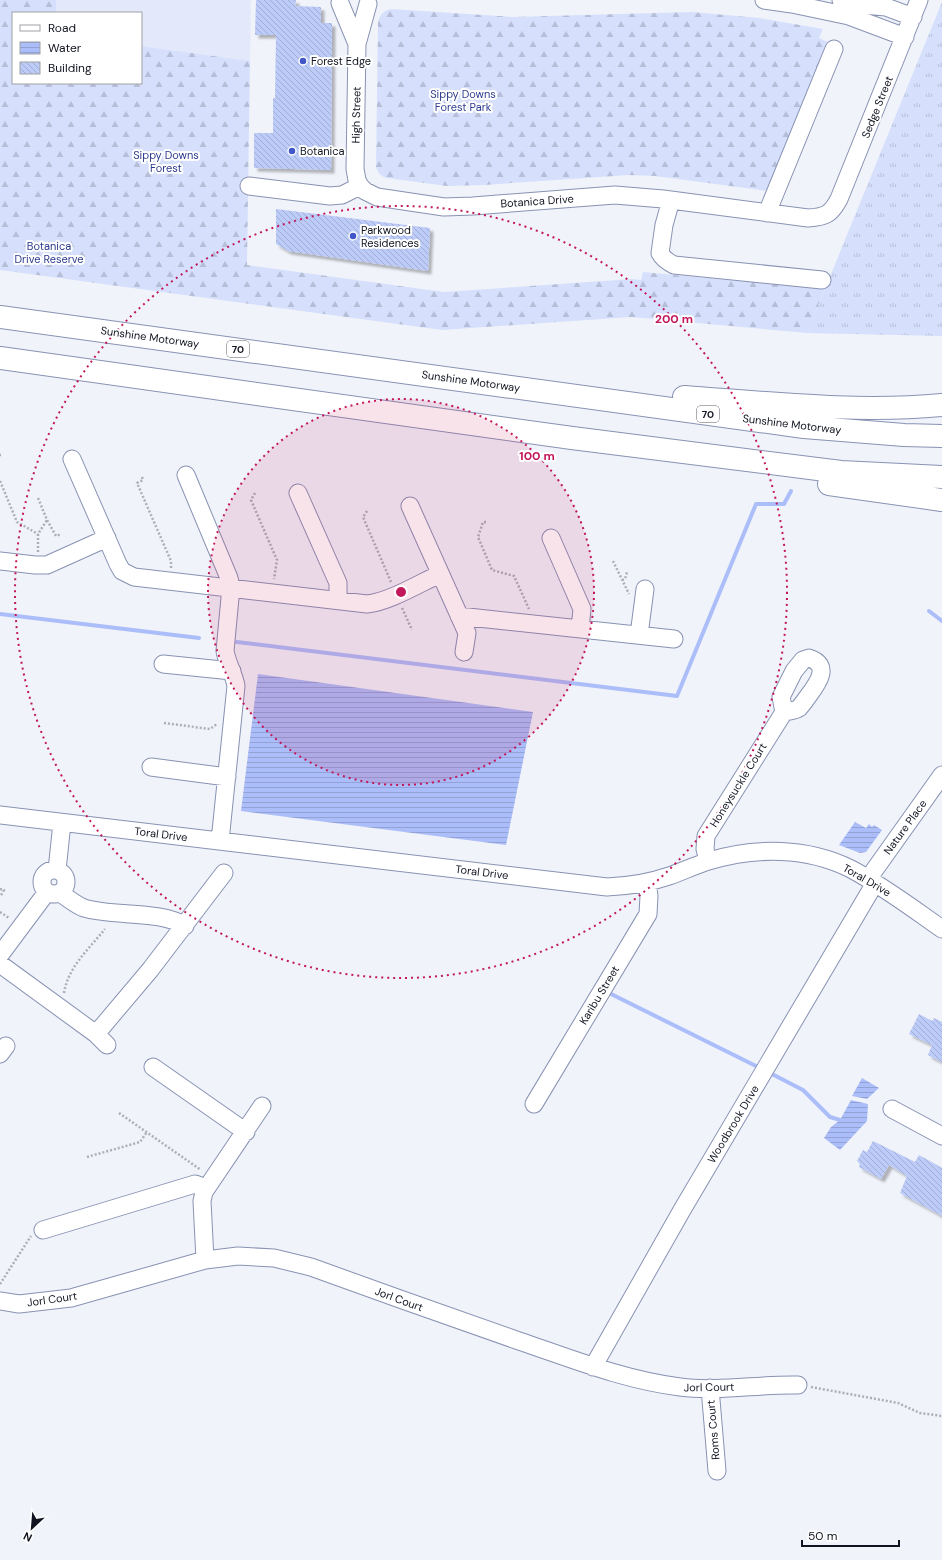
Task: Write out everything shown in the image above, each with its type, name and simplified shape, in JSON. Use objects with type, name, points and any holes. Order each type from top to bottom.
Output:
[{"type":"highway","name":"Sunshine Motorway","points":[[0,317],[804,427],[904,435],[942,436]]},
{"type":"highway","points":[[0,358],[572,438],[841,472],[942,478]]},
{"type":"highway","points":[[476,382],[863,409],[906,409],[942,406]]},
{"type":"highway","points":[[572,438],[801,480],[942,500]]},
{"type":"street","points":[[764,0],[792,4],[849,16],[905,37]]},
{"type":"street","points":[[841,0],[863,5],[886,7],[913,17]]},
{"type":"street","name":"Sedge Street","points":[[830,213],[839,199],[919,0]]},
{"type":"street","points":[[338,2],[354,8],[371,2]]},
{"type":"street","name":"High Street","points":[[338,2],[357,44]]},
{"type":"street","name":"High Street","points":[[360,186],[355,169],[357,44],[371,2]]},
{"type":"street","points":[[767,213],[834,49]]},
{"type":"street","points":[[249,186],[330,196],[342,195],[360,186]]},
{"type":"street","name":"Botanica Drive","points":[[360,186],[370,194],[384,199],[444,207],[615,195],[671,200],[808,218],[818,217],[830,213]]},
{"type":"street","points":[[671,200],[664,225],[660,254],[668,262],[674,265],[689,267],[822,280]]},
{"type":"street","points":[[72,459],[118,564],[122,571],[134,577],[368,604],[375,603],[395,595],[440,574]]},
{"type":"street","points":[[186,475],[226,569],[231,587],[225,651],[226,660],[232,672],[236,686],[220,841]]},
{"type":"street","points":[[298,493],[338,583],[338,600]]},
{"type":"street","points":[[410,506],[467,633],[464,652]]},
{"type":"street","points":[[0,561],[41,566],[47,565],[107,538]]},
{"type":"street","points":[[551,538],[582,609],[580,629]]},
{"type":"street","points":[[639,635],[645,589]]},
{"type":"street","points":[[459,616],[674,639]]},
{"type":"street","points":[[163,664],[232,672]]},
{"type":"street","name":"Honeysuckle Court","points":[[708,861],[705,849],[706,836],[784,712]]},
{"type":"street","points":[[151,767],[227,777]]},
{"type":"street","name":"Nature Place","points":[[871,881],[942,775]]},
{"type":"street","name":"Toral Drive","points":[[0,815],[607,887],[625,886],[647,882],[708,861],[734,855],[756,852],[796,852],[834,862],[871,881],[942,928]]},
{"type":"street","points":[[62,822],[57,870],[48,871],[42,877],[42,885],[83,908],[174,920],[185,926]]},
{"type":"street","points":[[0,964],[101,1040],[150,970],[224,873]]},
{"type":"street","name":"Woodbrook Drive","points":[[593,1367],[871,881]]},
{"type":"street","name":"Karibu Street","points":[[534,1104],[648,914],[649,896],[647,882]]},
{"type":"street","points":[[0,955],[54,892]]},
{"type":"street","points":[[153,1067],[246,1132]]},
{"type":"street","points":[[205,1260],[202,1201],[210,1183],[246,1132],[262,1106]]},
{"type":"street","points":[[892,1109],[942,1136]]},
{"type":"street","points":[[43,1230],[194,1184],[210,1183]]},
{"type":"street","name":"Jorl Court","points":[[0,1301],[19,1304],[71,1298],[205,1260],[238,1256],[274,1258],[311,1267],[593,1367],[642,1381],[681,1387],[710,1388],[776,1384],[798,1385]]},
{"type":"street","name":"Roms Court","points":[[710,1388],[717,1471]]},
{"type":"path","points":[[142,476],[143,480],[137,483],[171,561],[170,580]]},
{"type":"path","points":[[0,481],[17,522],[38,534]]},
{"type":"path","points":[[255,493],[250,500],[277,560],[272,592]]},
{"type":"path","points":[[38,498],[47,520],[56,536],[61,534]]},
{"type":"path","points":[[367,511],[362,517],[395,595],[412,630]]},
{"type":"path","points":[[41,566],[38,560],[38,534],[47,520]]},
{"type":"path","points":[[486,522],[483,522],[478,537],[492,570],[514,576],[536,624]]},
{"type":"path","points":[[613,561],[629,594]]},
{"type":"path","points":[[622,580],[626,579],[627,572]]},
{"type":"path","points":[[164,723],[210,729],[216,724],[220,724]]},
{"type":"path","points":[[0,889],[4,890],[0,897]]},
{"type":"path","points":[[56,1005],[64,996],[65,987],[75,964],[105,929]]},
{"type":"path","points":[[120,1113],[147,1132],[210,1183]]},
{"type":"path","points":[[86,1157],[140,1142],[147,1132]]},
{"type":"path","points":[[0,1284],[35,1231],[43,1230]]},
{"type":"path","points":[[798,1385],[898,1403],[920,1413],[942,1416]]},
{"type":"shaded area","points":[[56,0],[251,0],[250,61],[142,46],[142,12],[56,12]]},
{"type":"green space","points":[[0,0],[56,0],[56,12],[12,12],[12,84],[142,84],[142,46],[250,61],[247,265],[444,292],[632,279],[641,280],[643,272],[738,281],[826,286],[807,333],[631,317],[442,330],[0,270]]},
{"type":"green space","points":[[942,2],[942,336],[807,333]]},
{"type":"green space","name":"Sippy Downs Forest Park","points":[[391,9],[512,17],[692,12],[759,18],[823,29],[819,38],[828,42],[768,191],[655,176],[629,175],[484,185],[447,186],[387,178],[380,174],[376,167],[378,21],[383,13]]},
{"type":"water","points":[[258,674],[533,712],[506,845],[241,811]]},
{"type":"water","points":[[855,822],[866,828],[869,824],[872,827],[874,825],[882,830],[866,852],[860,853],[839,845]]},
{"type":"water","points":[[862,1078],[879,1088],[867,1099],[852,1096]]},
{"type":"water","points":[[851,1100],[868,1104],[867,1121],[840,1150],[824,1138],[831,1127],[840,1120]]},
{"type":"building","points":[[256,0],[296,0],[295,6],[321,7],[321,23],[332,23],[331,170],[254,168],[254,133],[273,133],[276,35],[255,35]]},
{"type":"building","name":"Parkwood Residences","points":[[276,209],[430,228],[428,271],[288,251],[276,244]]},
{"type":"building","points":[[919,1014],[932,1021],[934,1018],[942,1022],[942,1062],[928,1055],[932,1045],[909,1034]]},
{"type":"building","points":[[873,1141],[915,1162],[919,1155],[942,1168],[942,1216],[900,1193],[907,1176],[889,1165],[881,1179],[859,1167],[860,1164],[857,1161],[863,1150],[867,1152]]},
{"type":"waterway","points":[[237,642],[677,696],[756,504],[784,504],[791,491]]},
{"type":"waterway","points":[[929,611],[942,621]]},
{"type":"waterway","points":[[0,614],[199,638]]},
{"type":"waterway","points":[[605,991],[760,1068]]},
{"type":"waterway","points":[[768,1072],[803,1090],[830,1117],[840,1120]]},
{"type":"place","name":"Forest Edge","points":[[303,61]]},
{"type":"place","name":"Botanica","points":[[292,151]]},
{"type":"place","name":"Parkwood Residences","points":[[353,236]]},
{"type":"park label","name":"Sippy Downs Forest","points":[[166,161]]},
{"type":"park label","name":"Botanica Drive Reserve","points":[[49,252]]}]
